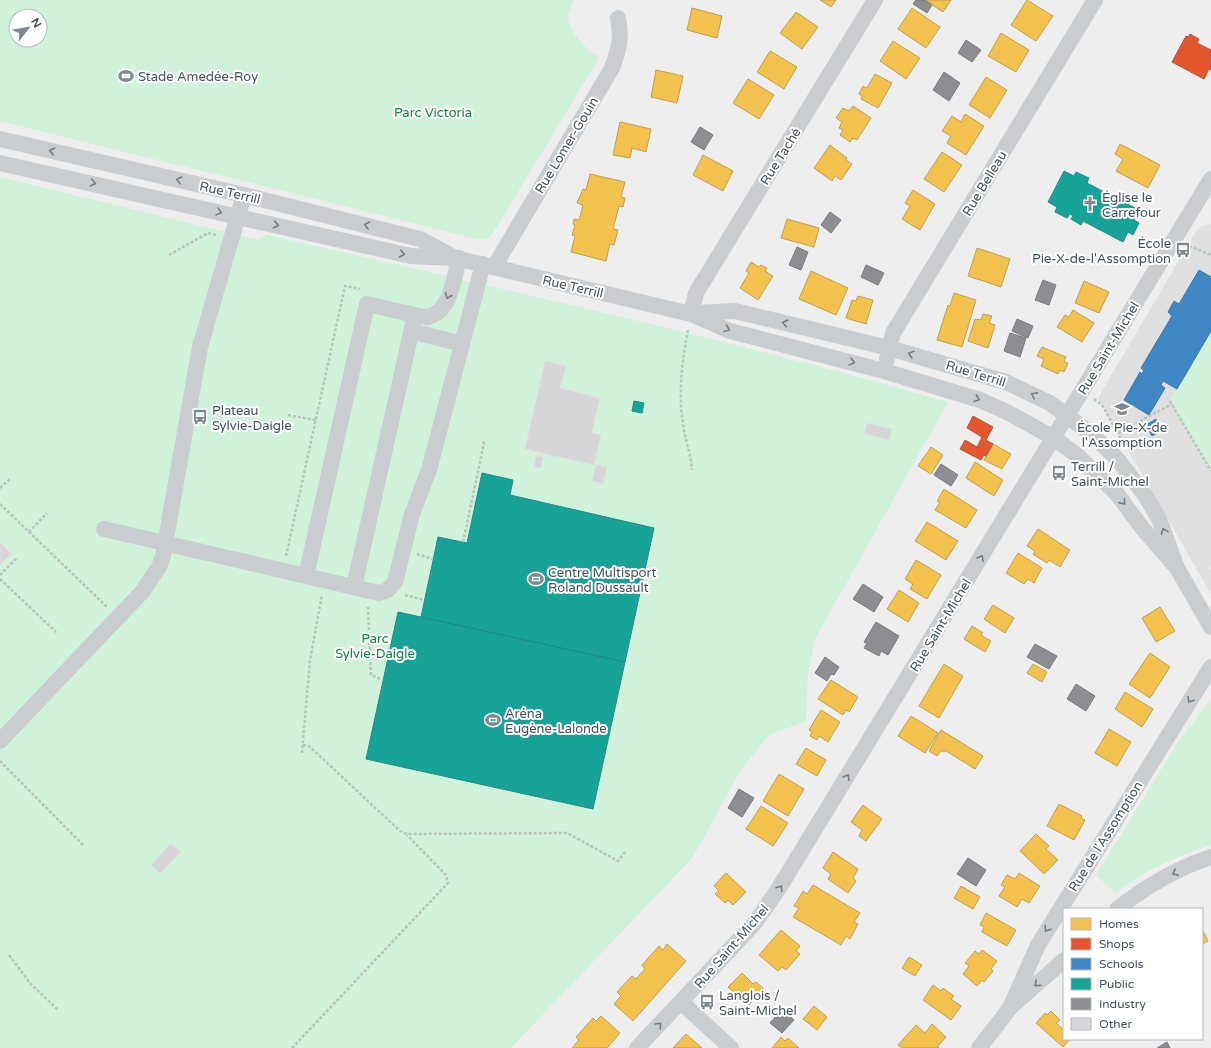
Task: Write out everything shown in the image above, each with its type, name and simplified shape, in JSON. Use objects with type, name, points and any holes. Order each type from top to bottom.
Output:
[{"type":"street","name":"Rue Taché","points":[[691,314],[696,293],[875,0]]},
{"type":"street","name":"Rue Belleau","points":[[884,371],[893,333],[1095,0]]},
{"type":"street","name":"Rue Lomer-Gouin","points":[[104,528],[379,593],[388,590],[396,582],[412,514],[429,470],[462,344],[488,265],[612,68],[620,45],[621,33],[618,18]]},
{"type":"street","name":"Rue Terrill","points":[[0,139],[244,195],[420,239],[457,258]]},
{"type":"street","name":"Rue Terrill","points":[[0,162],[411,256],[457,258],[691,314],[730,331],[884,371],[980,400],[1007,412],[1054,438],[1095,471],[1117,494],[1143,529],[1177,568]]},
{"type":"street","name":"Rue Saint-Michel","points":[[637,1048],[754,924],[779,888],[1175,238],[1207,196],[1211,179]]},
{"type":"street","points":[[0,741],[118,618],[150,582],[159,567],[166,543],[200,347],[244,195]]},
{"type":"street","points":[[306,576],[367,304],[415,315],[427,317],[431,315],[447,301],[457,258]]},
{"type":"street","name":"Rue Terrill","points":[[691,314],[735,312],[889,348],[1006,382],[1030,392],[1067,415],[1100,441],[1122,465],[1145,495],[1159,518],[1177,568],[1211,627]]},
{"type":"street","points":[[361,589],[415,315]]},
{"type":"street","points":[[411,331],[462,344]]},
{"type":"street","name":"Rue de l'Assomption","points":[[979,1048],[1010,1008],[1038,945],[1211,667]]},
{"type":"street","points":[[1118,908],[1148,887],[1173,873],[1211,857]]},
{"type":"street","points":[[1010,1008],[1063,961]]},
{"type":"street","points":[[681,1002],[731,1048]]},
{"type":"path","points":[[169,255],[208,233],[231,239]]},
{"type":"path","points":[[1175,238],[1188,246],[1211,255]]},
{"type":"path","points":[[691,314],[681,368],[680,391],[683,425],[692,470]]},
{"type":"path","points":[[1118,433],[1171,402],[1211,471]]},
{"type":"path","points":[[288,415],[316,420]]},
{"type":"path","points":[[463,542],[484,443],[482,441]]},
{"type":"path","points":[[0,488],[11,478]]},
{"type":"path","points":[[0,504],[118,618]]},
{"type":"path","points":[[29,532],[47,513]]},
{"type":"path","points":[[0,575],[17,558]]},
{"type":"path","points":[[0,580],[56,632]]},
{"type":"path","points":[[302,753],[310,660],[325,581]]},
{"type":"path","points":[[361,589],[371,675],[383,680]]},
{"type":"path","points":[[292,1048],[448,883],[446,875],[407,834],[400,831],[309,746],[303,745]]},
{"type":"path","points":[[0,761],[83,845]]},
{"type":"path","points":[[407,834],[568,833],[618,861],[626,852]]},
{"type":"path","points":[[9,955],[30,983],[58,1010]]},
{"type":"shaded area","name":"École Pie-X-de l'Assomption","points":[[1209,224],[1211,225],[1211,277],[1199,270],[1179,304],[1174,301],[1168,312],[1172,316],[1141,368],[1144,370],[1142,374],[1140,373],[1124,400],[1149,415],[1165,388],[1161,385],[1163,381],[1177,389],[1170,401],[1211,471],[1211,565],[1209,567],[1211,571],[1211,594],[1098,398],[1195,233],[1202,226]],"holes":[[[1156,419],[1162,430],[1152,435],[1146,425]]]},
{"type":"green space","name":"Parc Victoria","points":[[0,0],[573,0],[568,15],[571,28],[579,40],[599,58],[493,233],[487,239],[477,239],[0,121]]},
{"type":"green space","name":"Parc Sylvie-Daigle","points":[[0,177],[259,240],[267,235],[272,236],[611,314],[780,356],[948,402],[815,639],[808,674],[806,721],[769,735],[740,771],[693,857],[511,1048],[0,1048]]},
{"type":"green space","points":[[1211,331],[1211,471],[1170,401]]},
{"type":"green space","points":[[1211,698],[1211,845],[1161,865],[1138,877],[1115,893],[1096,875],[1177,744]]},
{"type":"building: Homes","points":[[820,0],[836,0],[831,7]]},
{"type":"building: Homes","points":[[925,0],[951,0],[943,12]]},
{"type":"building: Homes","points":[[1027,0],[1053,16],[1036,41],[1011,25]]},
{"type":"building: Homes","points":[[692,8],[722,16],[717,38],[687,30]]},
{"type":"building: Homes","points":[[912,8],[940,27],[926,48],[898,29]]},
{"type":"building: Homes","points":[[796,12],[818,27],[802,49],[780,33]]},
{"type":"building: Homes","points":[[1001,33],[1029,50],[1016,72],[988,56]]},
{"type":"building: Homes","points":[[893,41],[920,58],[906,79],[880,61]]},
{"type":"building: Homes","points":[[770,51],[797,67],[784,89],[757,72]]},
{"type":"building: Homes","points":[[656,70],[683,76],[677,103],[651,97]]},
{"type":"building: Homes","points":[[875,74],[892,83],[878,108],[861,99],[862,96],[859,94],[863,86],[867,88]]},
{"type":"building: Homes","points":[[986,77],[1007,90],[990,118],[969,105]]},
{"type":"building: Homes","points":[[748,79],[774,95],[759,119],[733,103]]},
{"type":"building: Homes","points":[[853,106],[871,118],[857,140],[853,138],[850,142],[840,135],[843,130],[839,128],[842,122],[836,118],[843,108],[849,111]]},
{"type":"building: Homes","points":[[965,114],[984,126],[966,155],[947,143],[951,136],[942,131],[952,116],[961,122]]},
{"type":"building: Homes","points":[[620,122],[651,129],[646,152],[632,148],[630,158],[613,155]]},
{"type":"building: Homes","points":[[1120,144],[1160,165],[1148,188],[1116,171],[1123,159],[1115,154]]},
{"type":"building: Homes","points":[[830,145],[847,158],[846,160],[852,164],[841,180],[835,176],[832,181],[814,168]]},
{"type":"building: Homes","points":[[942,152],[962,165],[944,192],[924,179]]},
{"type":"building: Homes","points":[[703,155],[733,171],[723,191],[693,175]]},
{"type":"building: Homes","points":[[590,174],[625,182],[621,197],[625,198],[623,207],[619,206],[613,229],[618,230],[614,245],[610,244],[606,261],[571,252],[575,236],[572,235],[575,225],[573,224],[574,219],[579,220],[583,205],[577,203],[583,189],[586,190]]},
{"type":"building: Homes","points":[[913,190],[935,204],[920,230],[902,219],[910,206],[905,203]]},
{"type":"building: Homes","points":[[787,219],[819,228],[814,247],[781,238]]},
{"type":"building: Homes","points":[[977,248],[1010,259],[1001,287],[968,276]]},
{"type":"building: Homes","points":[[751,262],[759,267],[761,265],[767,268],[765,271],[773,276],[758,300],[740,288],[749,273],[746,271]]},
{"type":"building: Homes","points":[[811,271],[848,288],[836,315],[799,299]]},
{"type":"building: Homes","points":[[1084,281],[1109,292],[1099,313],[1075,303]]},
{"type":"building: Homes","points":[[954,293],[976,300],[962,347],[937,340],[948,305],[950,306]]},
{"type":"building: Homes","points":[[858,296],[873,300],[866,324],[846,318],[852,300],[856,301]]},
{"type":"building: Homes","points":[[1073,310],[1094,323],[1082,342],[1057,327],[1065,315],[1069,317]]},
{"type":"building: Homes","points":[[983,314],[992,316],[989,323],[995,325],[988,348],[968,341],[975,319],[981,320]]},
{"type":"building: Homes","points":[[1042,347],[1066,357],[1064,362],[1068,363],[1064,372],[1060,370],[1058,374],[1041,366],[1044,359],[1037,356]]},
{"type":"building: Homes","points":[[993,444],[1011,454],[1002,469],[984,460]]},
{"type":"building: Homes","points":[[931,447],[943,455],[931,474],[918,466]]},
{"type":"building: Homes","points":[[975,462],[1003,480],[994,496],[966,478]]},
{"type":"building: Homes","points":[[944,489],[977,510],[966,528],[935,510],[940,502],[937,501]]},
{"type":"building: Homes","points":[[927,522],[958,541],[946,560],[915,541]]},
{"type":"building: Homes","points":[[1038,529],[1070,550],[1060,567],[1049,560],[1047,563],[1033,554],[1035,551],[1027,546]]},
{"type":"building: Homes","points":[[1018,553],[1042,568],[1034,583],[1028,579],[1024,584],[1006,573]]},
{"type":"building: Homes","points":[[916,560],[941,575],[927,599],[910,589],[913,584],[905,579]]},
{"type":"building: Homes","points":[[899,590],[919,603],[908,622],[887,609]]},
{"type":"building: Homes","points":[[993,605],[1014,618],[1005,633],[984,619]]},
{"type":"building: Homes","points":[[1160,607],[1175,631],[1156,642],[1142,618]]},
{"type":"building: Homes","points":[[972,626],[983,633],[981,635],[991,641],[985,652],[964,639]]},
{"type":"building: Homes","points":[[1150,653],[1170,667],[1150,698],[1129,684]]},
{"type":"building: Homes","points":[[944,664],[963,676],[939,718],[919,706]]},
{"type":"building: Homes","points":[[1033,664],[1047,672],[1042,682],[1027,673]]},
{"type":"building: Homes","points":[[831,680],[858,697],[849,712],[846,710],[843,715],[818,699]]},
{"type":"building: Homes","points":[[1125,692],[1153,709],[1142,727],[1115,709]]},
{"type":"building: Homes","points":[[821,710],[840,722],[828,742],[819,736],[817,740],[810,736],[812,732],[809,730]]},
{"type":"building: Homes","points":[[911,716],[938,733],[925,753],[898,736]]},
{"type":"building: Homes","points":[[1109,729],[1131,742],[1117,766],[1095,753]]},
{"type":"building: Homes","points":[[941,730],[983,756],[975,769],[946,751],[941,751],[937,756],[929,751]]},
{"type":"building: Homes","points":[[806,748],[826,760],[817,776],[796,764]]},
{"type":"building: Homes","points":[[779,774],[804,789],[788,816],[763,801]]},
{"type":"building: Homes","points":[[1059,804],[1082,816],[1081,818],[1085,820],[1074,840],[1047,826]]},
{"type":"building: Homes","points":[[863,805],[882,819],[866,841],[859,836],[862,830],[851,822]]},
{"type":"building: Homes","points":[[761,806],[788,823],[773,846],[746,829]]},
{"type":"building: Homes","points":[[1036,834],[1049,846],[1046,849],[1058,860],[1044,874],[1020,851]]},
{"type":"building: Homes","points":[[833,852],[858,869],[853,878],[856,881],[848,893],[828,879],[831,874],[823,868]]},
{"type":"building: Homes","points":[[726,873],[746,892],[733,905],[728,900],[725,903],[715,894],[719,891],[714,886]]},
{"type":"building: Homes","points":[[1019,873],[1040,886],[1029,903],[1022,899],[1017,907],[999,896],[1005,887],[1001,885],[1007,875],[1015,879]]},
{"type":"building: Homes","points":[[813,885],[860,913],[854,922],[858,924],[850,939],[846,936],[841,945],[793,917],[799,908],[794,906],[803,891],[807,894]]},
{"type":"building: Homes","points":[[961,886],[980,897],[973,909],[954,898]]},
{"type":"building: Homes","points":[[986,913],[1016,930],[1007,946],[982,932],[984,927],[980,925]]},
{"type":"building: Homes","points":[[781,930],[800,946],[796,951],[800,954],[786,970],[782,967],[778,971],[759,955]]},
{"type":"building: Homes","points":[[1203,931],[1208,941],[1203,944]]},
{"type":"building: Homes","points":[[667,944],[686,961],[633,1021],[614,1004],[621,996],[617,992],[632,976],[636,979],[645,969],[642,965],[659,946],[663,950]]},
{"type":"building: Homes","points":[[982,950],[997,961],[991,969],[993,971],[984,982],[982,980],[977,986],[963,974],[969,966],[965,963],[975,951],[979,954]]},
{"type":"building: Homes","points":[[909,957],[922,965],[915,976],[902,968]]},
{"type":"building: Homes","points":[[742,973],[753,984],[756,982],[764,989],[749,1005],[728,987]]},
{"type":"building: Homes","points":[[933,985],[941,991],[943,988],[954,996],[951,999],[961,1006],[951,1020],[923,1000]]},
{"type":"building: Homes","points":[[814,1006],[827,1017],[817,1030],[803,1019]]},
{"type":"building: Homes","points":[[1051,1011],[1060,1020],[1056,1023],[1063,1029],[1063,1040],[1069,1040],[1063,1047],[1036,1023],[1045,1013],[1047,1015]]},
{"type":"building: Homes","points":[[601,1016],[620,1033],[607,1048],[572,1048],[579,1040],[576,1037],[593,1018],[596,1021]]},
{"type":"building: Homes","points":[[932,1024],[946,1037],[937,1047],[939,1048],[902,1048],[898,1045],[916,1025],[925,1033]]},
{"type":"building: Homes","points":[[686,1034],[702,1048],[673,1048]]},
{"type":"building: Homes","points":[[781,1037],[785,1041],[788,1038],[799,1048],[772,1048]]},
{"type":"building: Shops","points":[[1190,34],[1199,39],[1197,43],[1211,50],[1211,70],[1209,69],[1204,79],[1172,62],[1186,36],[1188,37]]},
{"type":"building: Shops","points":[[973,416],[993,427],[986,440],[993,444],[986,456],[984,455],[981,460],[960,449],[965,440],[977,447],[982,437],[967,428]]},
{"type":"building: Schools","points":[[1199,270],[1211,277],[1211,331],[1177,389],[1163,381],[1161,385],[1165,388],[1149,415],[1124,400],[1140,372],[1142,374],[1144,370],[1141,368],[1172,316],[1168,312],[1174,301],[1179,304]]},
{"type":"building: Schools","points":[[1156,419],[1162,430],[1152,436],[1146,425]]},
{"type":"building: Public","name":"Église le Carrefour","points":[[1064,171],[1074,176],[1076,172],[1089,178],[1087,183],[1139,210],[1134,220],[1139,223],[1133,235],[1128,232],[1123,242],[1083,221],[1081,225],[1071,219],[1073,216],[1070,214],[1067,218],[1055,212],[1057,207],[1048,202]]},
{"type":"building: Public","points":[[634,401],[644,403],[642,413],[632,411]]},
{"type":"building: Public","name":"Centre Multisport Roland Dussault","points":[[482,473],[513,480],[510,495],[654,528],[625,662],[421,617],[438,537],[467,543]]},
{"type":"building: Public","name":"Aréna Eugène-Lalonde","points":[[398,612],[625,662],[593,809],[366,759]]},
{"type":"building: Industry","points":[[916,0],[925,0],[932,5],[927,13],[913,4]]},
{"type":"building: Industry","points":[[966,40],[981,50],[972,62],[958,53]]},
{"type":"building: Industry","points":[[944,72],[960,83],[949,101],[933,90]]},
{"type":"building: Industry","points":[[700,127],[713,135],[704,150],[691,142]]},
{"type":"building: Industry","points":[[830,212],[841,220],[831,233],[821,225]]},
{"type":"building: Industry","points":[[797,247],[808,252],[801,270],[789,265]]},
{"type":"building: Industry","points":[[866,265],[884,273],[878,285],[861,277]]},
{"type":"building: Industry","points":[[1043,280],[1056,285],[1049,305],[1035,300]]},
{"type":"building: Industry","points":[[1017,319],[1033,326],[1028,338],[1012,331]]},
{"type":"building: Industry","points":[[1010,333],[1026,338],[1020,357],[1004,351]]},
{"type":"building: Industry","points":[[941,464],[958,475],[951,486],[934,475]]},
{"type":"building: Industry","points":[[863,584],[883,597],[874,612],[853,599]]},
{"type":"building: Industry","points":[[876,622],[899,636],[888,655],[881,651],[879,656],[864,648],[867,643],[864,642]]},
{"type":"building: Industry","points":[[1035,644],[1057,656],[1049,669],[1027,657]]},
{"type":"building: Industry","points":[[825,657],[839,667],[834,675],[831,674],[827,681],[815,673]]},
{"type":"building: Industry","points":[[1076,684],[1095,696],[1086,711],[1067,699]]},
{"type":"building: Industry","points":[[739,789],[754,798],[742,817],[728,808]]},
{"type":"building: Industry","points":[[968,858],[986,870],[976,886],[957,874]]},
{"type":"building: Industry","points":[[782,1009],[794,1020],[782,1033],[770,1023]]},
{"type":"building: Industry","points":[[1167,1042],[1170,1048],[1157,1048]]},
{"type":"building: Other","points":[[545,361],[566,366],[560,388],[600,398],[592,433],[601,435],[594,465],[525,449]]},
{"type":"building: Other","points":[[867,423],[892,429],[889,440],[864,434]]},
{"type":"building: Other","points":[[536,456],[543,457],[541,468],[534,467]]},
{"type":"building: Other","points":[[596,464],[607,467],[603,484],[592,481]]},
{"type":"building: Other","points":[[0,542],[12,554],[0,565]]},
{"type":"building: Other","points":[[171,843],[181,852],[160,874],[151,865]]},
{"type":"place","name":"Stade Amedée-Roy","points":[[126,76]]},
{"type":"place","name":"Église le Carrefour","points":[[1090,204]]},
{"type":"place","name":"École Pie-X-de-l'Assomption","points":[[1183,250]]},
{"type":"place","name":"École Pie-X-de l'Assomption","points":[[1122,409]]},
{"type":"place","name":"Plateau Sylvie-Daigle","points":[[200,417]]},
{"type":"place","name":"Terrill / Saint-Michel","points":[[1059,473]]},
{"type":"place","name":"Centre Multisport Roland Dussault","points":[[536,579]]},
{"type":"place","name":"Aréna Eugène-Lalonde","points":[[493,720]]},
{"type":"place","name":"Langlois / Saint-Michel","points":[[707,1002]]}]
